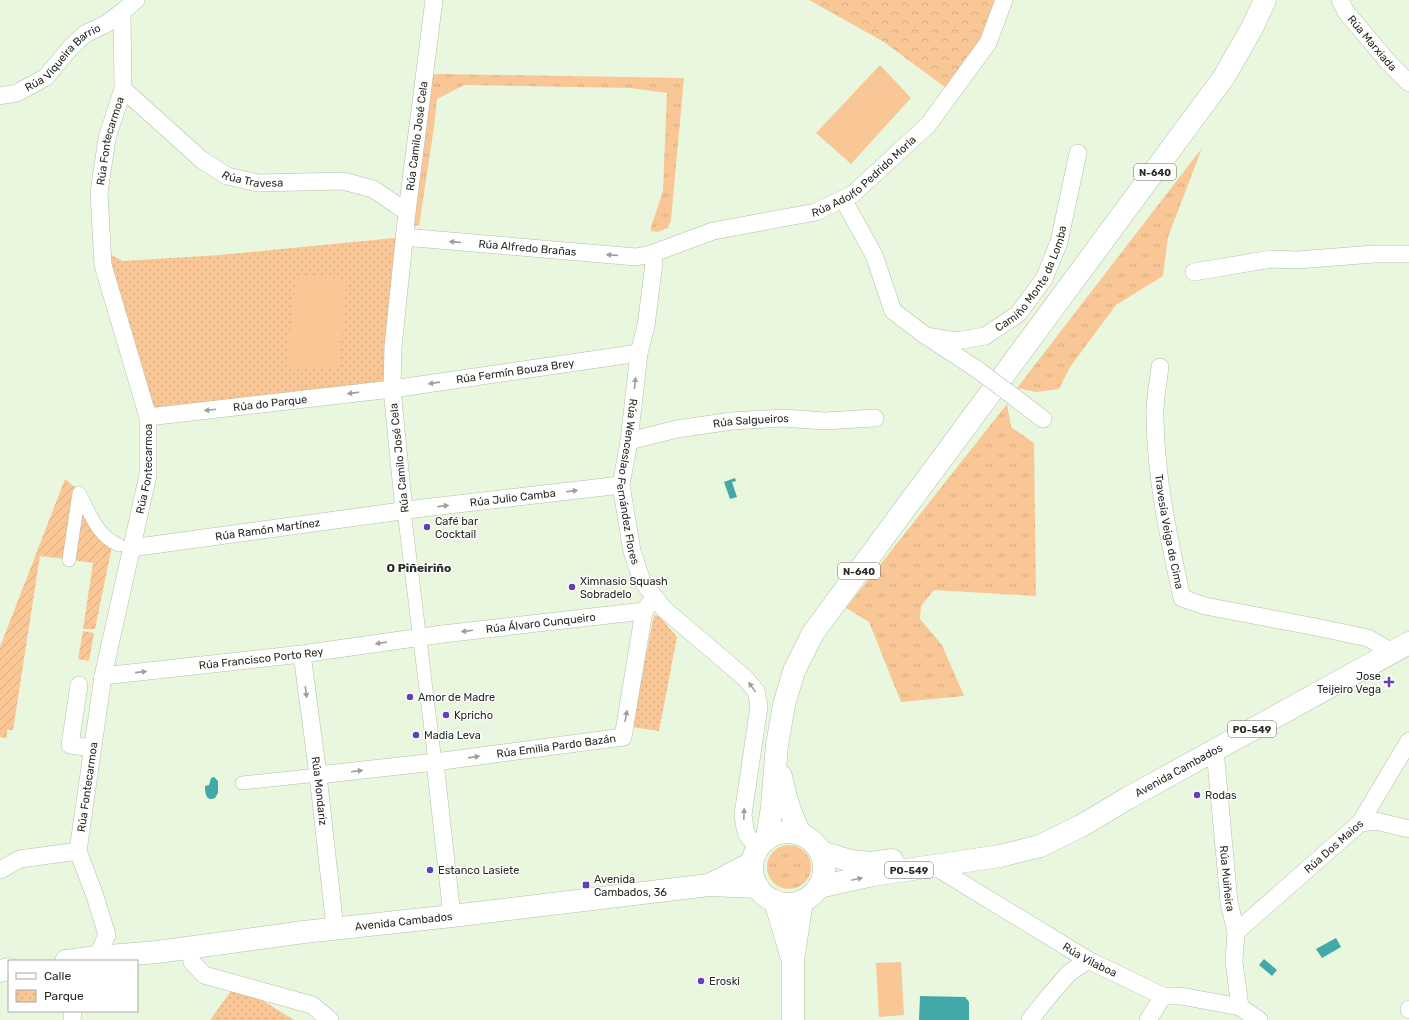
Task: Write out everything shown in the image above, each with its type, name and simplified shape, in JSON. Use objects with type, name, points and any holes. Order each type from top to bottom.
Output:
[{"type":"main road","name":"N-640","points":[[758,887],[752,871],[772,807],[777,745],[784,705],[794,671],[813,632],[1224,77],[1252,28],[1265,0]]},
{"type":"main road","name":"Avenida Cambados","points":[[1095,817],[1401,647]]},
{"type":"main road","name":"N-640","points":[[777,745],[785,796],[791,816],[800,833],[814,843],[821,852]]},
{"type":"main road","name":"PO-549","points":[[821,852],[851,861],[871,863],[998,845],[1095,817]]},
{"type":"main road","name":"PO-549","points":[[819,887],[873,875],[1000,856],[1040,846],[1081,826],[1095,817]]},
{"type":"main road","points":[[759,849],[783,832],[800,833]]},
{"type":"main road","name":"Avenida Cambados","points":[[709,885],[759,849]]},
{"type":"main road","points":[[758,887],[763,893],[775,901],[788,904],[802,901],[819,887],[823,878],[824,867],[821,852]]},
{"type":"main road","name":"Avenida Cambados","points":[[80,960],[190,948],[335,928],[452,916],[709,885],[758,887]]},
{"type":"main road","points":[[775,901],[793,960]]},
{"type":"main road","points":[[793,1020],[793,960],[802,901]]},
{"type":"street","points":[[122,12],[136,0]]},
{"type":"street","name":"Rúa Camilo José Cela","points":[[434,0],[404,237],[393,347],[392,389],[404,511],[435,762],[452,916]]},
{"type":"street","name":"Rúa Adolfo Pedrido Morla","points":[[651,254],[713,231],[816,212],[853,194],[928,125],[988,43],[1004,0]]},
{"type":"street","name":"Rúa Marxiada","points":[[1340,0],[1346,12],[1389,63],[1409,83]]},
{"type":"street","name":"Rúa Fontecarmoa","points":[[94,959],[107,935],[95,896],[78,851],[102,676],[125,547],[148,476],[148,418],[103,265],[99,193],[107,138],[123,89],[122,12]]},
{"type":"street","name":"Rúa Viqueira Barrio","points":[[0,96],[17,93],[46,77],[70,48],[85,34],[106,24],[122,12]]},
{"type":"street","name":"Rúa Travesa","points":[[123,89],[202,160],[227,176],[258,183],[343,181],[373,189],[407,212]]},
{"type":"street","name":"Camiño Monte da Lomba","points":[[926,336],[956,341],[985,336],[1018,314],[1044,279],[1059,242],[1078,153]]},
{"type":"street","name":"Camiño Monte da Lomba","points":[[843,199],[874,255],[893,310],[926,336],[978,370],[1043,419]]},
{"type":"street","name":"Rúa Alfredo Brañas","points":[[404,237],[636,257],[651,254]]},
{"type":"street","name":"Rúa Wenceslao Fernández Flores","points":[[651,254],[654,263],[646,326],[639,353],[629,441],[621,485],[626,521],[632,551],[642,581],[654,597],[664,609],[746,678],[756,691],[759,706],[743,815],[745,833],[759,849]]},
{"type":"street","points":[[1194,272],[1271,259],[1297,260],[1374,254],[1409,254]]},
{"type":"street","name":"Rúa Fermín Bouza Brey","points":[[392,389],[639,353]]},
{"type":"street","name":"Travesía Veiga de Cima","points":[[1160,367],[1155,418],[1160,485],[1168,535],[1182,598],[1205,606],[1316,627],[1368,638],[1401,647]]},
{"type":"street","name":"Rúa do Parque","points":[[148,418],[392,389]]},
{"type":"street","name":"Rúa Salgueiros","points":[[629,441],[677,429],[732,421],[783,418],[825,421],[875,418]]},
{"type":"street","name":"Rúa Julio Camba","points":[[404,511],[621,485]]},
{"type":"street","points":[[69,560],[79,493],[94,523],[103,535],[125,547]]},
{"type":"street","name":"Rúa Ramón Martínez","points":[[125,547],[404,511]]},
{"type":"street","points":[[644,611],[654,597]]},
{"type":"street","name":"Rúa Álvaro Cunqueiro","points":[[420,637],[644,611]]},
{"type":"street","name":"Rúa Emilia Pardo Bazán","points":[[435,762],[623,737],[644,611]]},
{"type":"street","name":"Rúa Francisco Porto Rey","points":[[102,676],[302,654],[420,637]]},
{"type":"street","name":"Rúa Mondariz","points":[[302,654],[318,775],[335,928]]},
{"type":"street","points":[[79,685],[70,745],[92,748]]},
{"type":"street","name":"Rúa Dos Maios","points":[[1236,932],[1360,823],[1409,740]]},
{"type":"street","name":"Rúa Muiñeira","points":[[1215,750],[1229,902],[1236,932],[1234,962],[1240,1007]]},
{"type":"street","points":[[242,783],[435,762]]},
{"type":"street","points":[[1360,823],[1376,821],[1409,828]]},
{"type":"street","points":[[0,870],[20,859],[78,851]]},
{"type":"street","name":"Rúa Vilaboa","points":[[934,866],[1088,960],[1163,996],[1181,996],[1240,1007],[1259,1020]]},
{"type":"street","points":[[190,948],[192,962],[204,975],[312,1005],[330,1020]]},
{"type":"street","points":[[1030,1020],[1069,973],[1088,960]]},
{"type":"street","points":[[1148,1020],[1163,996]]},
{"type":"green space","points":[[809,0],[1007,0],[988,43],[946,88],[884,42]]},
{"type":"green space","points":[[880,65],[911,98],[851,164],[816,133]]},
{"type":"green space","points":[[424,75],[684,78],[671,220],[668,228],[657,232],[651,231],[663,191],[667,93],[630,88],[464,85],[437,99],[419,226],[416,225],[404,237]]},
{"type":"green space","points":[[1202,148],[1168,237],[1163,276],[1116,305],[1070,367],[1059,389],[1036,392],[1017,388]]},
{"type":"green space","points":[[404,237],[392,389],[148,417],[102,250],[123,261],[220,255]]},
{"type":"green space","points":[[296,275],[347,279],[339,368],[286,370]]},
{"type":"green space","points":[[1007,404],[1011,427],[1034,443],[1036,596],[934,590],[921,606],[920,619],[942,645],[964,696],[901,702],[869,622],[846,608]]},
{"type":"green space","points":[[65,479],[77,489],[66,559],[40,556],[13,730],[7,730],[7,738],[0,737],[0,647]]},
{"type":"green space","points":[[82,501],[112,546],[95,629],[83,629],[93,563],[72,560]]},
{"type":"green space","points":[[654,615],[660,617],[677,637],[659,731],[632,727]]},
{"type":"green space","points":[[83,631],[94,633],[89,661],[78,659]]},
{"type":"green space","points":[[785,845],[793,845],[805,851],[811,863],[811,871],[805,883],[793,889],[785,889],[773,883],[767,871],[767,863],[773,851]]},
{"type":"green space","points":[[901,962],[904,1015],[879,1017],[876,963]]},
{"type":"green space","points":[[236,984],[294,1020],[210,1020]]},
{"type":"water","points":[[735,478],[736,481],[732,482],[737,497],[730,499],[724,482]]},
{"type":"water","points":[[214,777],[218,781],[218,793],[215,798],[210,799],[206,794],[205,786],[209,785],[211,778]]},
{"type":"water","points":[[1336,938],[1341,947],[1322,958],[1316,949]]},
{"type":"water","points":[[1264,959],[1277,970],[1272,976],[1259,965]]},
{"type":"water","points":[[920,996],[965,997],[969,1002],[969,1020],[919,1020]]},
{"type":"place","name":"Café bar Cocktail","points":[[427,527]]},
{"type":"place","name":"Ximnasio Squash Sobradelo","points":[[572,587]]},
{"type":"place","name":"Jose Teijeiro Vega","points":[[1389,682]]},
{"type":"place","name":"Amor de Madre","points":[[410,697]]},
{"type":"place","name":"Kpricho","points":[[446,715]]},
{"type":"place","name":"Madia Leva","points":[[416,735]]},
{"type":"place","name":"Rodas","points":[[1197,795]]},
{"type":"place","name":"Estanco Lasiete","points":[[430,870]]},
{"type":"place","name":"Avenida Cambados, 36","points":[[586,885]]},
{"type":"place","name":"Eroski","points":[[701,981]]},
{"type":"district","name":"O Piñeiriño","points":[[419,568]]}]
